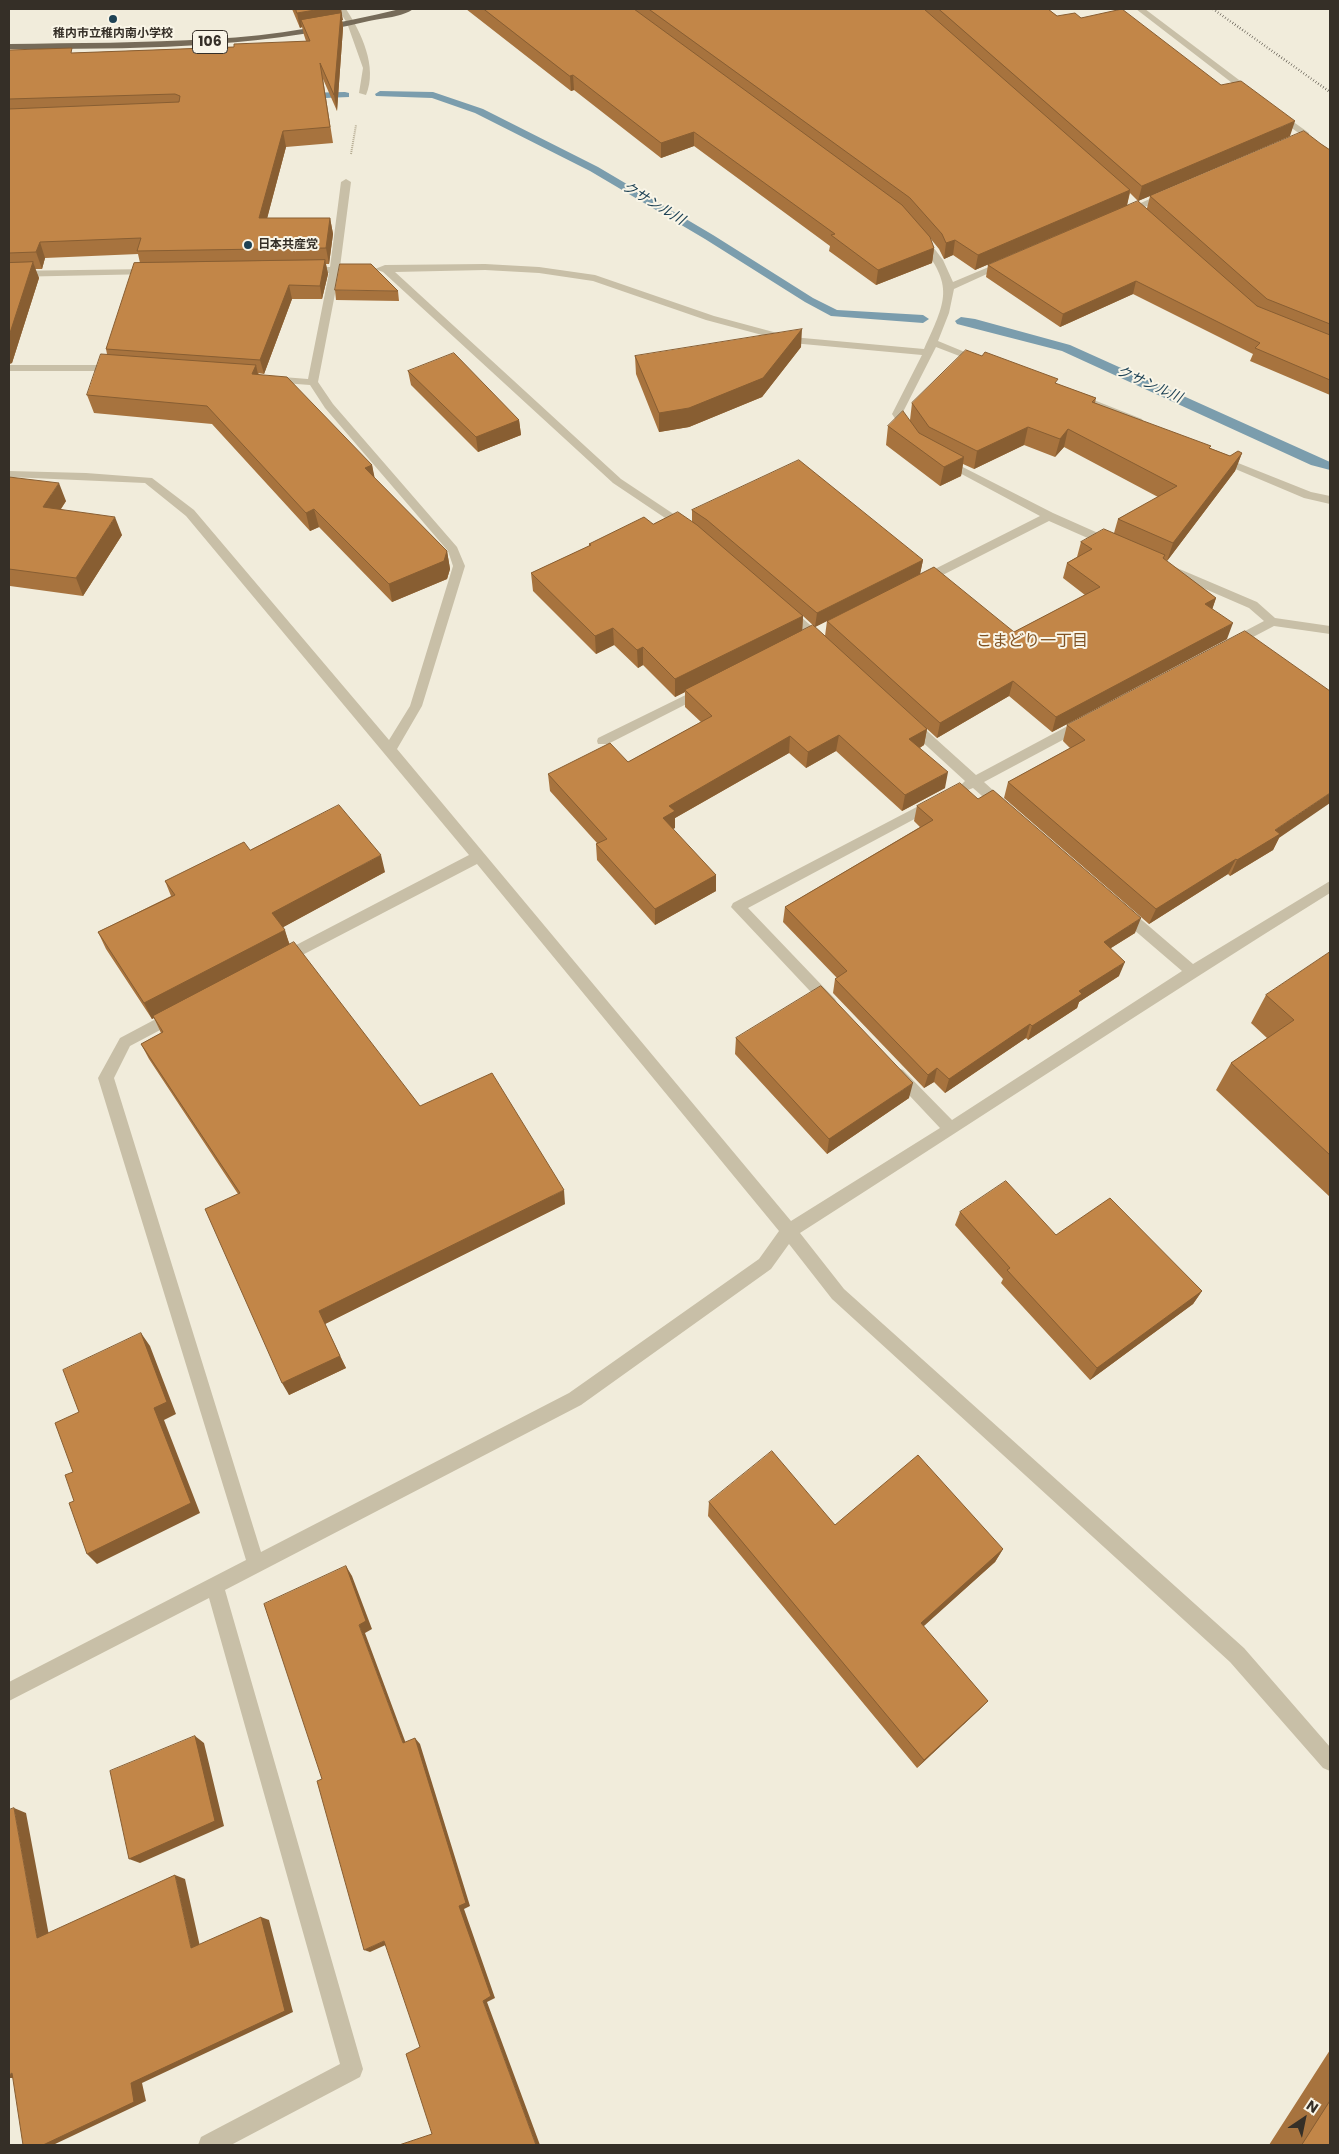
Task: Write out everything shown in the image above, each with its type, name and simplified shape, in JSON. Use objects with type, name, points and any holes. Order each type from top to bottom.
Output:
[{"type":"main road","name":"106","points":[[9,47],[212,42],[281,35],[351,23],[409,9]]},
{"type":"street","points":[[342,9],[351,23],[367,68],[363,93]]},
{"type":"street","points":[[1140,9],[1258,99]]},
{"type":"street","points":[[1274,111],[1309,137],[1279,146]]},
{"type":"street","points":[[346,182],[335,270],[313,382],[329,406],[453,550],[460,566],[416,706],[390,750]]},
{"type":"street","points":[[1118,215],[1180,188]]},
{"type":"street","points":[[916,230],[933,250],[949,287],[944,318],[897,414],[916,441]]},
{"type":"street","points":[[949,287],[1011,261]]},
{"type":"street","points":[[295,271],[485,267],[540,270],[595,278],[710,318],[792,340],[929,347],[988,363]]},
{"type":"street","points":[[385,268],[617,480],[694,534]]},
{"type":"street","points":[[9,274],[157,272]]},
{"type":"street","points":[[9,368],[102,367],[131,369]]},
{"type":"street","points":[[256,378],[313,382]]},
{"type":"street","points":[[1062,391],[1118,411],[1144,424]]},
{"type":"street","points":[[1207,453],[1308,494],[1330,500]]},
{"type":"street","points":[[938,457],[1049,516],[1120,547]]},
{"type":"street","points":[[9,474],[148,480],[190,513],[390,750],[789,1231],[838,1294],[1238,1655],[1330,1761]]},
{"type":"street","points":[[910,586],[1049,516]]},
{"type":"street","points":[[1156,563],[1253,605],[1272,622],[1330,630]]},
{"type":"street","points":[[776,602],[828,648]]},
{"type":"street","points":[[1220,650],[1272,622]]},
{"type":"street","points":[[603,741],[717,683]]},
{"type":"street","points":[[901,715],[1012,815]]},
{"type":"street","points":[[841,1014],[738,907],[1097,716]]},
{"type":"street","points":[[266,968],[478,857]]},
{"type":"street","points":[[9,1692],[575,1399],[765,1264],[789,1231],[951,1129],[1192,972],[1330,886]]},
{"type":"street","points":[[1117,906],[1192,972]]},
{"type":"street","points":[[187,1009],[125,1042],[106,1078],[256,1564]]},
{"type":"street","points":[[889,1065],[951,1129]]},
{"type":"street","points":[[209,2145],[352,2069],[215,1585]]},
{"type":"path","points":[[346,182],[363,93]]},
{"type":"building","points":[[296,9],[321,9],[297,13]]},
{"type":"building","points":[[484,9],[634,9],[902,205],[930,237],[934,248],[878,270],[831,235],[835,234],[694,132],[661,143],[573,75],[570,76]]},
{"type":"building","points":[[649,9],[924,9],[1130,190],[978,255],[955,240],[946,243],[942,234],[910,198]]},
{"type":"building","points":[[939,9],[1048,9],[1057,16],[1075,13],[1081,18],[1122,9],[1221,85],[1241,81],[1295,121],[1142,186]]},
{"type":"building","points":[[341,13],[334,95],[320,63],[330,127],[283,131],[259,218],[330,218],[326,248],[137,251],[141,238],[40,242],[36,252],[9,253],[9,109],[179,102],[180,96],[175,94],[9,99],[9,50],[72,48],[71,53],[234,47],[234,44],[310,41],[301,20]]},
{"type":"building","points":[[1304,131],[1330,150],[1330,324],[1267,299],[1150,196]]},
{"type":"building","points":[[1138,201],[1257,306],[1330,335],[1330,380],[1255,348],[1260,343],[1136,281],[1063,314],[988,265]]},
{"type":"building","points":[[325,260],[320,286],[289,285],[260,360],[106,349],[134,263]]},
{"type":"building","points":[[33,262],[9,336],[9,263]]},
{"type":"building","points":[[340,264],[371,264],[398,291],[335,290]]},
{"type":"building","points":[[802,329],[763,378],[689,408],[659,413],[635,356]]},
{"type":"building","points":[[966,350],[982,356],[985,352],[1058,379],[1055,383],[1096,398],[1092,402],[1211,446],[1209,448],[1230,456],[1238,451],[1242,453],[1173,543],[1118,519],[1177,486],[1068,429],[1060,439],[1028,427],[977,451],[929,427],[912,403]]},
{"type":"building","points":[[454,353],[519,420],[476,437],[408,371]]},
{"type":"building","points":[[101,354],[256,365],[252,374],[287,377],[372,465],[365,468],[447,551],[444,561],[389,584],[314,509],[306,513],[207,406],[87,395]]},
{"type":"building","points":[[903,411],[919,433],[964,457],[944,467],[888,426]]},
{"type":"building","points":[[799,460],[923,560],[817,613],[707,520],[692,510]]},
{"type":"building","points":[[9,477],[59,483],[43,507],[115,517],[76,578],[9,569]]},
{"type":"building","points":[[678,512],[697,525],[803,616],[675,679],[643,647],[637,650],[613,628],[595,636],[531,573],[591,545],[589,544],[644,517],[653,524]]},
{"type":"building","points":[[1104,529],[1165,555],[1163,558],[1216,598],[1205,604],[1233,623],[1056,717],[1013,681],[940,723],[827,621],[934,567],[1014,632],[1100,587],[1067,563],[1092,549],[1081,542]]},
{"type":"building","points":[[813,625],[927,729],[909,739],[948,772],[905,795],[839,735],[808,752],[790,736],[669,806],[675,811],[663,818],[716,875],[655,909],[596,844],[607,839],[548,774],[610,743],[628,762],[712,716],[685,690]]},
{"type":"building","points":[[1245,631],[1330,691],[1330,793],[1275,830],[1280,834],[1156,909],[1008,782],[1085,740],[1067,725]]},
{"type":"building","points":[[960,783],[978,799],[993,790],[1141,918],[1104,942],[1125,962],[1079,991],[1082,994],[1032,1026],[1030,1024],[949,1079],[937,1068],[928,1075],[835,979],[847,971],[785,907],[933,820],[917,806]]},
{"type":"building","points":[[339,805],[381,855],[272,913],[285,930],[144,1003],[98,932],[175,895],[165,881],[244,842],[250,850]]},
{"type":"building","points":[[294,942],[420,1106],[492,1073],[564,1190],[319,1311],[340,1356],[282,1383],[205,1209],[240,1193],[141,1044],[163,1032],[153,1016]]},
{"type":"building","points":[[1330,952],[1330,1155],[1231,1063],[1294,1020],[1266,995]]},
{"type":"building","points":[[821,986],[913,1083],[829,1139],[736,1038]]},
{"type":"building","points":[[1006,1181],[1056,1235],[1110,1198],[1202,1291],[1097,1368],[1007,1270],[1010,1268],[960,1212]]},
{"type":"building","points":[[141,1333],[167,1402],[154,1408],[191,1503],[87,1554],[69,1503],[74,1501],[65,1475],[73,1472],[55,1423],[79,1412],[63,1370]]},
{"type":"building","points":[[772,1451],[835,1525],[918,1455],[1003,1549],[921,1623],[988,1701],[924,1760],[709,1502]]},
{"type":"building","points":[[346,1566],[366,1621],[359,1625],[403,1743],[415,1738],[466,1903],[459,1906],[491,1996],[483,2001],[536,2145],[399,2145],[432,2134],[406,2054],[420,2047],[384,1941],[364,1950],[317,1781],[322,1779],[264,1604]]},
{"type":"building","points":[[195,1736],[215,1821],[129,1859],[110,1771]]},
{"type":"building","points":[[14,1808],[37,1938],[175,1875],[191,1948],[261,1917],[285,2011],[131,2083],[134,2102],[43,2145],[23,2145],[12,2073],[9,2075],[9,1810]]},
{"type":"building","points":[[1330,2101],[1330,2145],[1302,2145]]},
{"type":"waterway","name":"クサンル川","points":[[380,94],[433,95],[479,111],[594,169],[709,237],[809,300],[835,313],[923,319]]},
{"type":"waterway","name":"クサンル川","points":[[302,96],[345,95]]},
{"type":"waterway","name":"クサンル川","points":[[961,321],[971,322],[1066,348],[1316,462],[1330,466]]},
{"type":"railway","points":[[1213,9],[1330,92]]},
{"type":"place","name":"稚内市立稚内南小学校","points":[[113,19]]},
{"type":"place","name":"日本共産党","points":[[248,245]]},
{"type":"district","name":"こまどり一丁目","points":[[1032,642]]}]
